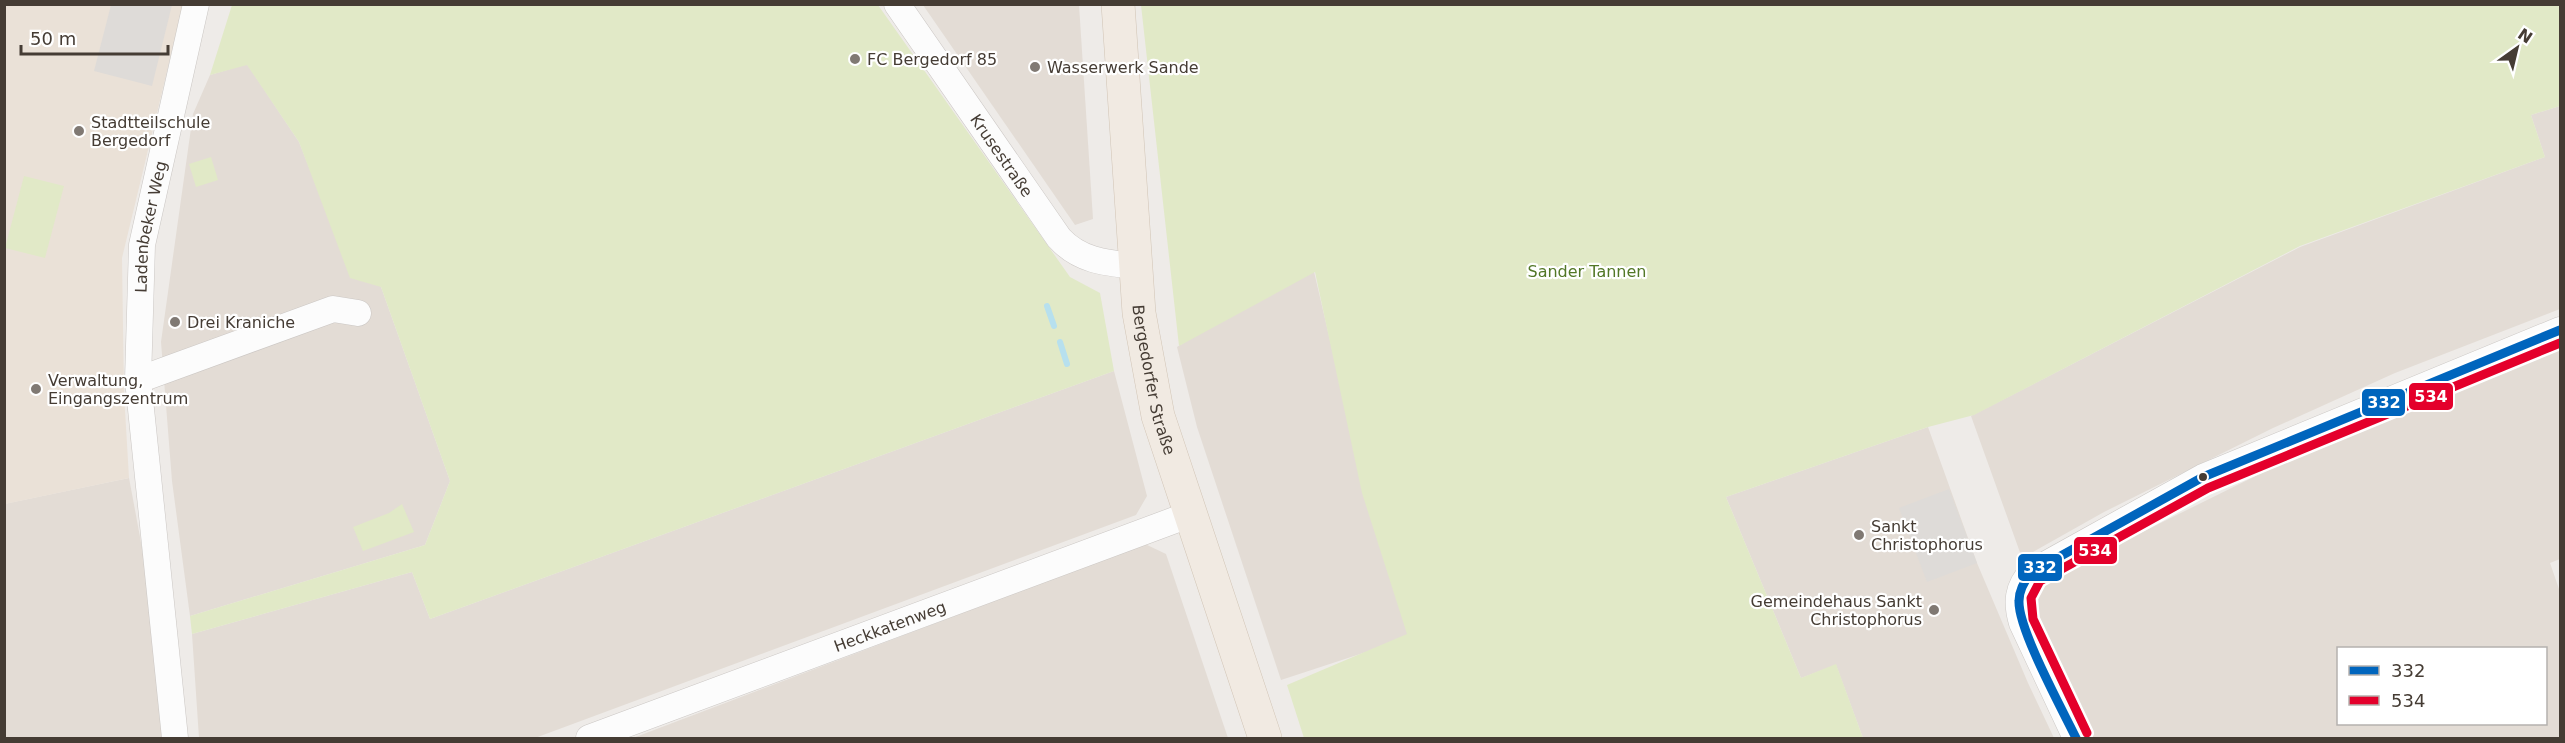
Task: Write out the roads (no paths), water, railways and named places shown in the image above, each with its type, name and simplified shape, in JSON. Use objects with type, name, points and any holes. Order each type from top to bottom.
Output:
[{"type":"main road","name":"Bergedorfer Straße","points":[[1118,4],[1143,343],[1158,416],[1265,738]]},
{"type":"street","name":"Ladenbeker Weg","points":[[175,738],[138,380],[142,245],[196,4]]},
{"type":"street","name":"Krusestraße","points":[[897,4],[1059,238],[1075,252],[1093,261],[1136,267]]},
{"type":"street","points":[[138,380],[333,309],[358,313]]},
{"type":"street","points":[[2076,738],[2022,623],[2017,600],[2026,578],[2042,566],[2203,477],[2560,330]]},
{"type":"street","name":"Heckkatenweg","points":[[589,738],[1191,514]]},
{"type":"waterway","points":[[1047,306],[1054,326]]},
{"type":"waterway","points":[[1060,342],[1067,364]]},
{"type":"place","name":"FC Bergedorf 85","points":[[855,59]]},
{"type":"place","name":"Wasserwerk Sande","points":[[1035,67]]},
{"type":"place","name":"Stadtteilschule Bergedorf","points":[[79,131]]},
{"type":"place","name":"Drei Kraniche","points":[[175,322]]},
{"type":"place","name":"Verwaltung, Eingangszentrum","points":[[36,389]]},
{"type":"place","name":"Sankt Christophorus","points":[[1859,535]]},
{"type":"place","name":"Gemeindehaus Sankt Christophorus","points":[[1934,610]]},
{"type":"park label","name":"Sander Tannen","points":[[1587,271]]}]
